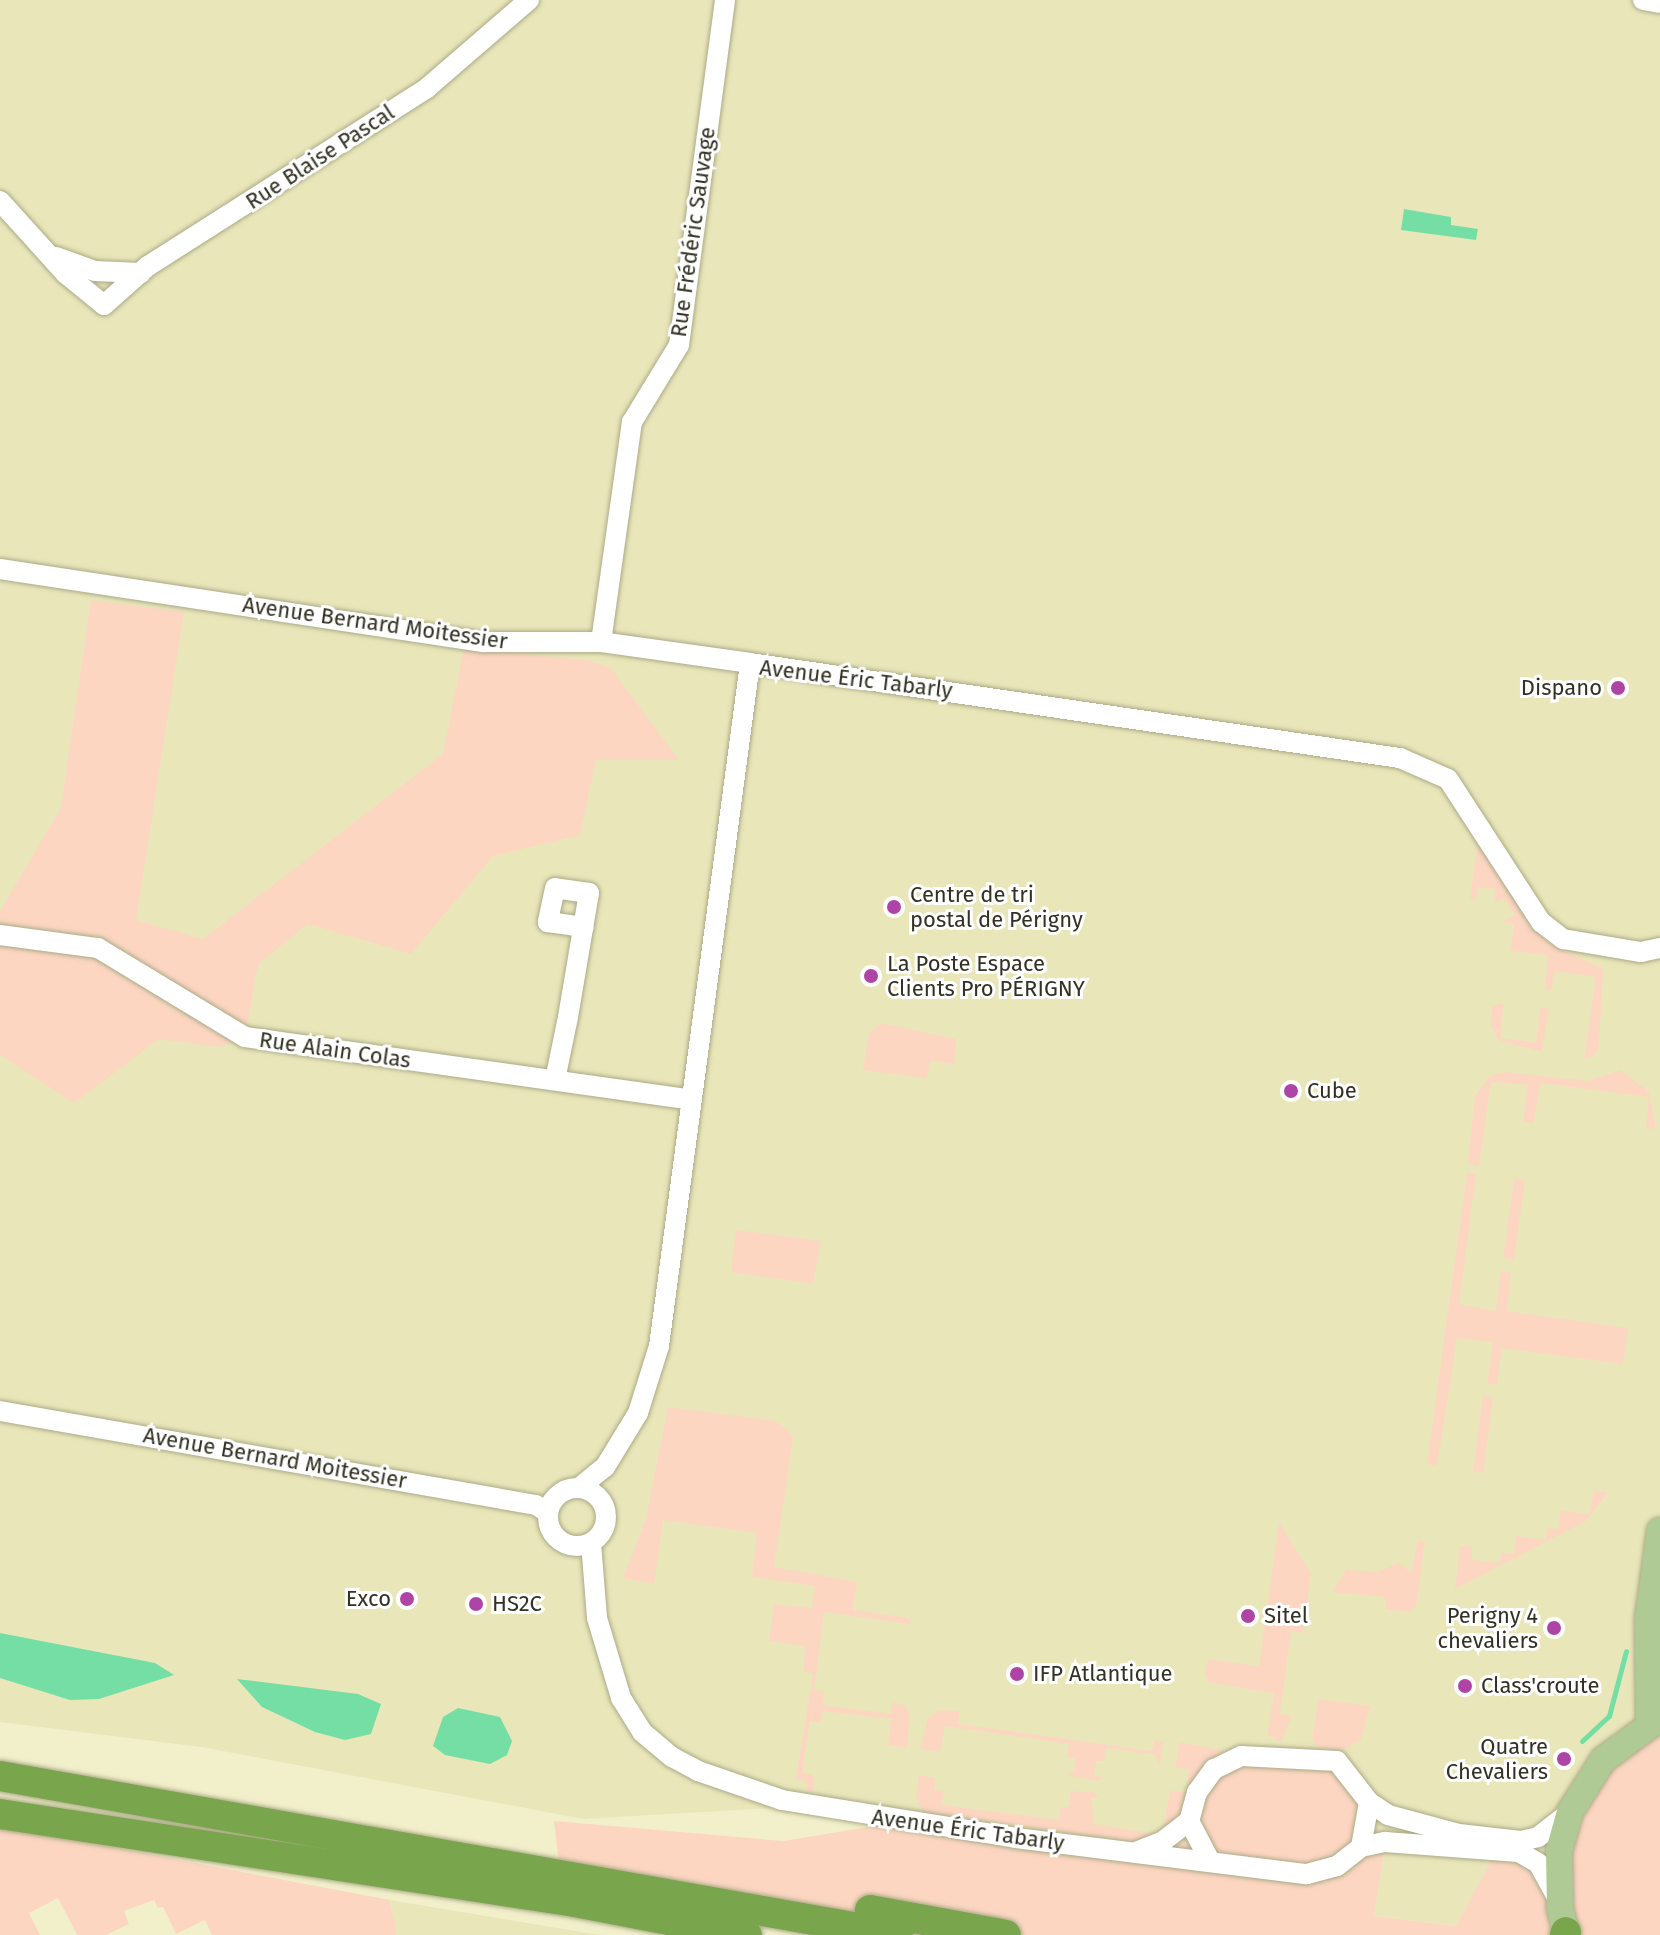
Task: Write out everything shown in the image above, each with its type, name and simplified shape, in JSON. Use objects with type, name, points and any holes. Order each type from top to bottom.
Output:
[{"type":"highway","points":[[0,1776],[898,1935]]},
{"type":"highway","points":[[0,1814],[575,1902],[747,1935]]},
{"type":"highway","points":[[560,1873],[618,1872],[1006,1935]]},
{"type":"main road","points":[[1565,1928],[1559,1851],[1570,1812],[1591,1773],[1655,1720],[1648,1619],[1660,1531]]},
{"type":"street","name":"Rue Blaise Pascal","points":[[42,248],[104,305],[141,273],[427,88],[529,0]]},
{"type":"street","name":"Rue Frédéric Sauvage","points":[[601,642],[632,422],[679,345],[725,0]]},
{"type":"street","points":[[1643,0],[1660,3]]},
{"type":"street","points":[[0,201],[42,248],[66,263],[95,271],[141,273]]},
{"type":"street","name":"Avenue Bernard Moitessier","points":[[0,569],[485,642],[601,642],[750,663]]},
{"type":"street","name":"Avenue Éric Tabarly","points":[[580,1487],[605,1467],[638,1413],[659,1346],[750,663],[1400,758],[1448,779],[1541,922],[1563,939],[1650,950],[1660,963]]},
{"type":"street","points":[[555,1080],[584,927]]},
{"type":"street","name":"Rue Alain Colas","points":[[0,935],[98,948],[245,1037],[692,1100]]},
{"type":"street","name":"Avenue Bernard Moitessier","points":[[0,1411],[536,1505],[548,1513]]},
{"type":"street","name":"Avenue Éric Tabarly","points":[[602,1500],[605,1467]]},
{"type":"street","points":[[580,1487],[602,1500],[607,1519],[591,1543],[569,1545],[555,1536],[548,1513],[563,1491],[580,1487]]},
{"type":"street","name":"Avenue Éric Tabarly","points":[[591,1543],[591,1586]]},
{"type":"street","name":"Avenue Éric Tabarly","points":[[569,1545],[591,1586],[621,1698],[642,1732],[672,1757],[698,1771],[808,1806],[1135,1853],[1307,1874],[1337,1866],[1361,1847]]},
{"type":"street","points":[[1135,1853],[1162,1842],[1189,1821],[1197,1792],[1214,1769],[1241,1756],[1337,1761],[1369,1802],[1388,1815],[1459,1834],[1521,1841],[1538,1837],[1570,1812]]},
{"type":"street","points":[[1369,1802],[1361,1847],[1385,1842],[1519,1852],[1549,1877],[1565,1928]]},
{"type":"street","points":[[1189,1821],[1210,1861]]},
{"type":"shaded area","points":[[0,0],[1660,0],[1660,1718],[1457,1926],[1374,1916],[808,1806],[583,1819],[201,1747],[0,1722]]},
{"type":"shaded area","points":[[1404,209],[1451,217],[1451,225],[1478,229],[1476,240],[1401,230]]},
{"type":"shaded area","points":[[91,600],[184,612],[136,920],[203,939],[443,754],[464,648],[587,660],[611,668],[679,760],[596,760],[580,835],[493,856],[411,954],[308,924],[258,964],[245,1037],[219,1047],[159,1039],[74,1103],[0,1055],[0,911],[61,808]]},
{"type":"shaded area","points":[[1478,841],[1548,943],[1603,969],[1599,1047],[1592,1057],[1584,1059],[1596,977],[1555,971],[1551,990],[1545,990],[1548,955],[1511,951],[1514,924],[1501,922],[1515,915],[1504,899],[1494,902],[1496,889],[1478,887],[1475,900],[1470,898]]},
{"type":"shaded area","points":[[1504,1004],[1500,1038],[1536,1042],[1540,1008],[1549,1009],[1542,1052],[1498,1040],[1491,1025],[1492,1007]]},
{"type":"shaded area","points":[[882,1023],[956,1039],[954,1064],[930,1061],[927,1078],[863,1070],[869,1033]]},
{"type":"shaded area","points":[[1620,1070],[1649,1092],[1656,1129],[1646,1128],[1649,1097],[1540,1083],[1534,1123],[1523,1122],[1528,1085],[1491,1082],[1479,1166],[1468,1163],[1475,1096],[1490,1076],[1505,1072],[1588,1081]]},
{"type":"shaded area","points":[[1467,1173],[1476,1174],[1459,1304],[1496,1311],[1501,1271],[1511,1273],[1507,1311],[1628,1328],[1623,1364],[1502,1348],[1497,1385],[1487,1384],[1493,1342],[1457,1338],[1437,1466],[1427,1464]]},
{"type":"shaded area","points":[[1514,1179],[1525,1180],[1514,1260],[1503,1258]]},
{"type":"shaded area","points":[[736,1230],[821,1241],[813,1284],[731,1272]]},
{"type":"shaded area","points":[[1483,1395],[1493,1397],[1483,1473],[1473,1471]]},
{"type":"shaded area","points":[[668,1407],[775,1421],[787,1429],[793,1438],[774,1567],[857,1582],[853,1610],[910,1618],[910,1624],[824,1612],[814,1690],[824,1692],[823,1705],[890,1714],[893,1702],[906,1706],[910,1715],[907,1748],[888,1745],[891,1719],[823,1711],[821,1722],[810,1721],[802,1772],[814,1776],[813,1792],[806,1789],[807,1782],[796,1778],[813,1674],[804,1672],[805,1646],[769,1641],[774,1604],[812,1608],[815,1586],[752,1577],[757,1533],[663,1520],[654,1584],[623,1578],[646,1519]]},
{"type":"shaded area","points":[[1594,1491],[1608,1492],[1586,1521],[1455,1589],[1460,1546],[1472,1547],[1472,1560],[1500,1563],[1501,1552],[1514,1554],[1516,1536],[1546,1540],[1547,1528],[1558,1529],[1561,1510],[1589,1515]]},
{"type":"shaded area","points":[[1279,1522],[1311,1574],[1303,1633],[1291,1631],[1280,1714],[1292,1716],[1281,1742],[1267,1734],[1274,1693],[1208,1682],[1205,1673],[1208,1659],[1259,1666]]},
{"type":"shaded area","points":[[1418,1540],[1425,1542],[1416,1606],[1410,1612],[1386,1609],[1385,1597],[1332,1592],[1346,1570],[1378,1572],[1398,1563],[1411,1572]]},
{"type":"shaded area","points":[[0,1633],[155,1663],[174,1675],[99,1699],[70,1700],[0,1678]]},
{"type":"shaded area","points":[[237,1679],[358,1694],[381,1704],[371,1734],[345,1740],[315,1732],[262,1707]]},
{"type":"shaded area","points":[[1319,1699],[1370,1706],[1361,1739],[1342,1751],[1317,1747],[1312,1737]]},
{"type":"shaded area","points":[[458,1708],[500,1717],[512,1741],[507,1755],[490,1764],[445,1755],[433,1746],[443,1717]]},
{"type":"shaded area","points":[[939,1710],[960,1711],[958,1724],[1152,1751],[1155,1739],[1163,1743],[1159,1767],[1156,1755],[1106,1748],[1104,1761],[1096,1761],[1094,1776],[1103,1777],[1098,1781],[1067,1775],[1073,1773],[1076,1758],[1067,1757],[1069,1744],[945,1726],[940,1752],[920,1749],[928,1718]]},
{"type":"shaded area","points":[[1660,1718],[1660,1935],[896,1935],[560,1873],[554,1821],[783,1841],[905,1821],[1135,1853],[1162,1842],[1197,1792],[1241,1756],[1337,1761],[1357,1781],[1361,1846],[1385,1842],[1374,1916],[1456,1926],[1498,1848],[1549,1877],[1570,1812]]},
{"type":"shaded area","points":[[1179,1742],[1225,1751],[1186,1817],[1142,1843],[923,1812],[916,1798],[919,1775],[936,1778],[934,1790],[944,1792],[942,1805],[1059,1820],[1061,1807],[1069,1807],[1071,1792],[1063,1791],[1093,1792],[1099,1797],[1091,1797],[1094,1824],[1156,1834],[1163,1830],[1170,1791],[1186,1792],[1189,1769],[1175,1768]]},
{"type":"shaded area","points":[[0,1826],[390,1900],[397,1935],[212,1935],[205,1920],[176,1934],[163,1907],[158,1908],[154,1900],[124,1911],[129,1924],[106,1935],[77,1935],[58,1898],[29,1913],[40,1935],[0,1935]]},
{"type":"shaded area","points":[[390,1900],[600,1935],[397,1935]]},
{"type":"waterway","points":[[1582,1741],[1609,1716],[1626,1651]]},
{"type":"place","name":"Dispano","points":[[1618,688]]},
{"type":"place","name":"Centre de tri postal de Périgny","points":[[894,907]]},
{"type":"place","name":"La Poste Espace Clients Pro PÉRIGNY","points":[[871,976]]},
{"type":"place","name":"Cube","points":[[1291,1091]]},
{"type":"place","name":"Exco","points":[[407,1599]]},
{"type":"place","name":"HS2C","points":[[476,1604]]},
{"type":"place","name":"Sitel","points":[[1248,1616]]},
{"type":"place","name":"Perigny 4 chevaliers","points":[[1554,1628]]},
{"type":"place","name":"IFP Atlantique","points":[[1017,1674]]},
{"type":"place","name":"Class'croute","points":[[1465,1686]]},
{"type":"place","name":"Quatre Chevaliers","points":[[1564,1759]]}]
